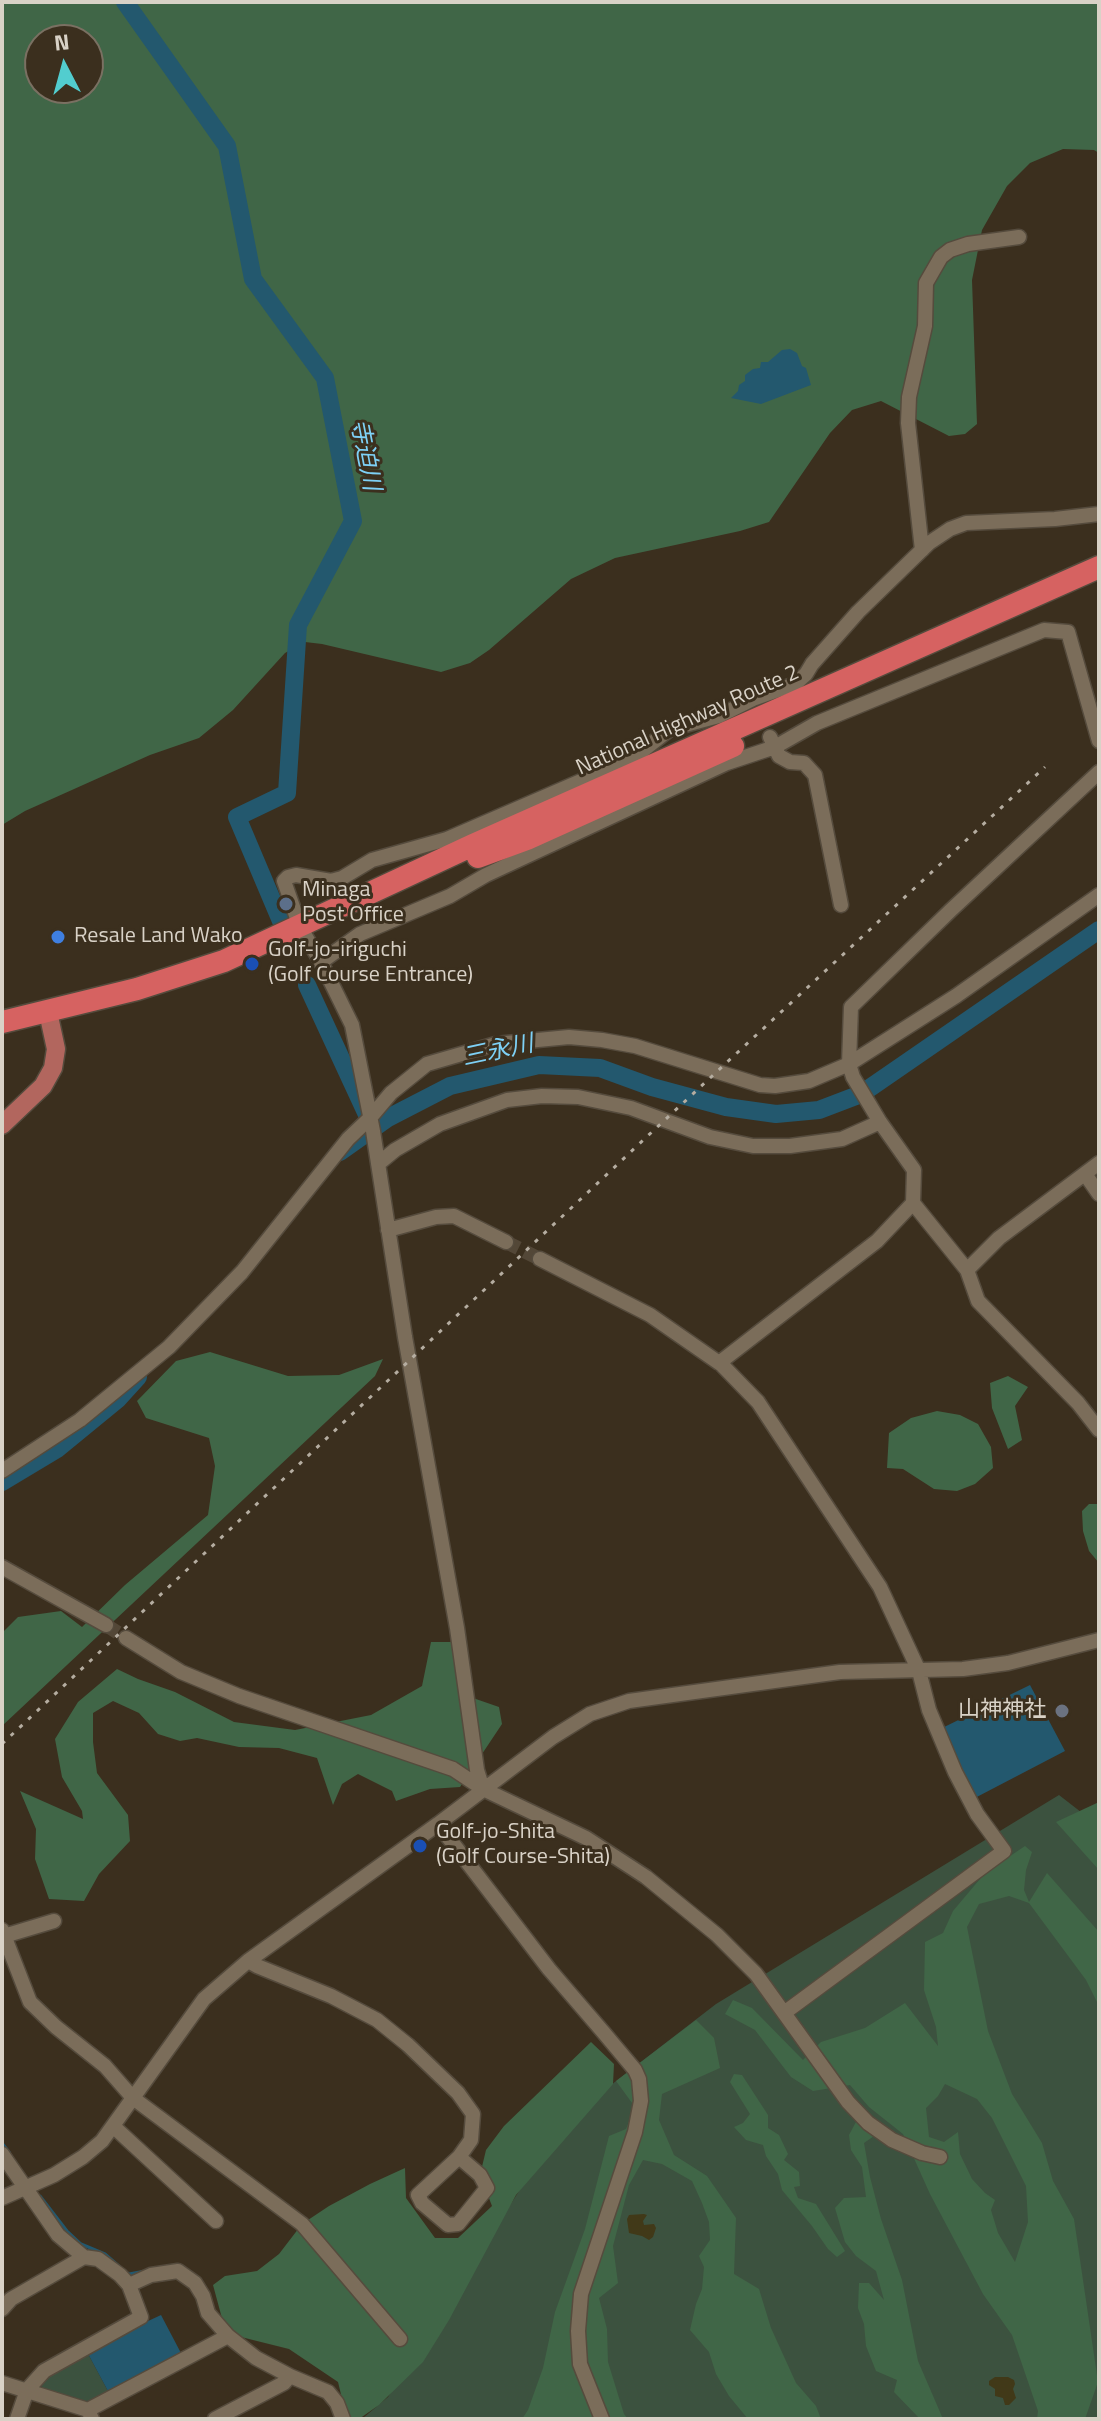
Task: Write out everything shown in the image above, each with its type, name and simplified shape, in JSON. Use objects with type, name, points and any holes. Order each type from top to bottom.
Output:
[{"type":"highway","name":"National Highway Route 2","points":[[2,1022],[137,989],[224,961],[473,845],[1099,567]]},
{"type":"highway","name":"National Highway Route 2","points":[[300,927],[527,839],[1099,583]]},
{"type":"main road","points":[[5,1116],[43,1086],[53,1068],[56,1049],[48,1012]]},
{"type":"street","points":[[922,550],[908,423],[909,397],[925,326],[926,283],[941,257],[950,250],[968,244],[1019,237]]},
{"type":"street","points":[[483,1789],[477,1770],[457,1628],[352,1025],[300,927],[284,881],[296,875],[331,881],[372,860],[447,839],[632,759],[670,729],[755,704],[795,684],[858,612],[922,550],[950,529],[966,523],[1099,514]]},
{"type":"street","points":[[321,962],[360,934],[450,896],[486,875],[772,742],[1044,630],[1068,632],[1099,741]]},
{"type":"street","points":[[772,742],[779,756],[790,762],[804,763],[815,775],[841,905]]},
{"type":"street","points":[[1099,772],[851,1007],[850,1068],[878,1119],[914,1170],[913,1203],[967,1270],[978,1301],[1078,1403],[1099,1430]]},
{"type":"street","points":[[2,1471],[80,1420],[169,1347],[242,1272],[348,1139],[391,1093],[427,1064],[496,1044],[569,1037],[635,1046],[760,1085],[809,1081],[850,1068],[1099,895]]},
{"type":"street","points":[[378,1164],[395,1150],[440,1124],[507,1100],[542,1096],[578,1097],[631,1108],[710,1137],[753,1146],[790,1146],[842,1139],[878,1119]]},
{"type":"street","points":[[967,1270],[999,1238],[1099,1163]]},
{"type":"street","points":[[1085,1174],[1099,1194]]},
{"type":"street","points":[[719,1363],[877,1241],[913,1203]]},
{"type":"street","points":[[388,1230],[445,1215],[462,1219],[506,1242]]},
{"type":"street","points":[[540,1259],[650,1315],[719,1363],[758,1402],[880,1587],[919,1671],[929,1710],[955,1772],[977,1814],[1004,1851],[784,2013]]},
{"type":"street","points":[[2,1567],[106,1625]]},
{"type":"street","points":[[126,1638],[181,1672],[239,1696],[453,1769],[483,1789],[586,1838],[675,1898],[756,1974],[848,2102],[868,2123],[892,2140],[940,2157]]},
{"type":"street","points":[[2,2198],[41,2182],[83,2157],[102,2141],[204,1999],[248,1961],[553,1737],[590,1714],[629,1701],[840,1672],[963,1669],[1008,1663],[1098,1642]]},
{"type":"street","points":[[438,1824],[549,1969],[635,2070],[639,2079],[641,2101],[635,2132],[588,2270],[580,2306],[580,2364],[602,2419]]},
{"type":"street","points":[[54,1921],[3,1933],[30,2002],[105,2066],[133,2098],[302,2224],[400,2339]]},
{"type":"street","points":[[248,1961],[357,2008],[377,2020],[458,2093],[473,2114],[471,2140],[459,2157],[418,2195],[422,2203],[448,2225],[458,2224],[487,2188],[480,2175],[459,2157]]},
{"type":"street","points":[[113,2126],[216,2221]]},
{"type":"street","points":[[2,2154],[58,2235],[84,2257],[98,2259],[129,2285],[141,2317],[44,2371],[27,2390],[17,2419]]},
{"type":"street","points":[[2,2309],[11,2299],[84,2257]]},
{"type":"street","points":[[129,2285],[151,2275],[178,2271],[195,2283],[208,2313],[228,2336],[256,2358],[328,2392],[337,2403],[343,2419]]},
{"type":"street","points":[[2,2383],[90,2415],[228,2336]]},
{"type":"street","points":[[215,2419],[284,2383],[290,2376]]},
{"type":"green space","points":[[2,2],[1099,2],[1099,153],[1094,150],[1063,149],[1030,163],[1007,186],[982,230],[972,280],[977,424],[965,434],[949,436],[881,401],[852,410],[830,433],[769,522],[615,558],[571,579],[470,663],[441,672],[305,642],[285,653],[233,710],[199,738],[150,755],[25,811],[2,825]]},
{"type":"green space","points":[[210,1352],[288,1376],[339,1375],[383,1359],[375,1376],[2,1726],[2,1633],[18,1617],[61,1611],[82,1627],[125,1585],[208,1515],[215,1466],[209,1438],[146,1418],[137,1401],[176,1361]]},
{"type":"green space","points":[[1008,1376],[1028,1387],[1015,1406],[1022,1440],[1008,1449],[992,1408],[990,1383]]},
{"type":"green space","points":[[937,1411],[960,1415],[978,1424],[991,1447],[993,1468],[975,1484],[957,1491],[934,1489],[903,1469],[887,1468],[889,1433],[911,1418]]},
{"type":"green space","points":[[1089,1504],[1099,1504],[1099,1563],[1089,1551],[1083,1531],[1082,1511]]},
{"type":"green space","points":[[431,1642],[459,1642],[473,1698],[499,1707],[502,1724],[460,1787],[430,1789],[396,1801],[392,1791],[358,1774],[342,1784],[333,1805],[317,1758],[279,1748],[239,1747],[197,1738],[180,1741],[158,1734],[139,1713],[113,1701],[93,1713],[93,1742],[97,1773],[128,1815],[130,1841],[99,1874],[84,1901],[49,1899],[35,1859],[36,1829],[20,1791],[83,1819],[82,1811],[62,1777],[55,1739],[78,1702],[117,1669],[175,1692],[234,1722],[295,1730],[371,1715],[422,1686]]},
{"type":"green space","points":[[1059,1795],[1099,1826],[1099,2419],[362,2419],[388,2397],[563,2122],[716,2004]]},
{"type":"green space","points":[[1099,1802],[1099,1870],[1056,1822]]},
{"type":"green space","points":[[1025,1846],[1032,1852],[1024,1890],[1029,1902],[1047,1873],[1099,1932],[1099,2006],[1086,1980],[1029,1903],[1009,1896],[979,1904],[967,1927],[988,2031],[1012,2094],[1042,2143],[1053,2181],[1074,2219],[1098,2382],[1085,2419],[1037,2419],[1038,2411],[1012,2335],[983,2294],[930,2194],[903,2134],[869,2107],[850,2085],[813,2091],[791,2077],[755,2030],[725,2014],[733,2000],[752,2008],[803,2060],[821,2042],[865,2028],[905,2003],[938,2046],[936,2027],[924,1990],[925,1942],[943,1933],[953,1911],[985,1873]],"holes":[[[945,2084],[977,2099],[992,2118],[1026,2186],[1028,2222],[1015,2262],[998,2233],[991,2210],[995,2200],[972,2179],[960,2154],[958,2132],[944,2142],[929,2137],[926,2108]]]},
{"type":"green space","points":[[696,2020],[714,2038],[720,2068],[662,2094],[659,2120],[674,2155],[707,2176],[736,2218],[734,2274],[759,2289],[771,2328],[796,2383],[816,2406],[821,2419],[748,2419],[729,2396],[716,2374],[709,2352],[690,2330],[702,2289],[704,2267],[699,2256],[710,2240],[709,2222],[692,2181],[662,2164],[643,2160],[629,2185],[613,2246],[618,2283],[599,2298],[607,2329],[608,2362],[628,2419],[522,2419],[543,2368],[555,2312],[585,2229],[609,2136],[626,2129],[635,2107],[616,2081]]},
{"type":"green space","points":[[591,2042],[614,2064],[613,2084],[516,2195],[423,2362],[379,2405],[359,2419],[347,2419],[338,2382],[289,2349],[237,2336],[223,2322],[213,2285],[225,2276],[257,2271],[279,2254],[302,2224],[329,2206],[405,2168],[406,2198],[435,2238],[458,2238],[492,2206],[480,2175],[486,2150],[504,2126]]},
{"type":"green space","points":[[734,2074],[742,2075],[768,2115],[768,2128],[779,2135],[788,2154],[784,2160],[799,2172],[800,2186],[794,2187],[798,2198],[816,2204],[845,2251],[837,2257],[782,2190],[778,2174],[763,2145],[746,2140],[734,2127],[743,2123],[750,2114],[730,2082]]},
{"type":"green space","points":[[857,2120],[874,2136],[864,2143],[870,2177],[902,2280],[918,2361],[943,2419],[920,2419],[894,2392],[897,2380],[876,2371],[866,2346],[864,2324],[858,2308],[859,2283],[869,2283],[884,2300],[876,2271],[856,2256],[845,2242],[835,2208],[844,2198],[866,2197],[862,2167],[851,2150],[849,2135]]},
{"type":"green space","points":[[86,2350],[109,2393],[85,2403],[42,2389],[40,2380]]},
{"type":"sand","points":[[629,2215],[647,2215],[644,2225],[654,2224],[656,2228],[649,2240],[629,2233]]},
{"type":"sand","points":[[995,2377],[1014,2380],[1016,2398],[1009,2405],[1005,2405],[1003,2398],[995,2396],[995,2389],[989,2385]]},
{"type":"water","points":[[790,349],[797,353],[802,366],[806,368],[811,385],[761,404],[731,398],[745,381],[745,375],[760,368],[761,362],[768,362],[782,350]]},
{"type":"water","points":[[1030,1685],[1065,1751],[971,1800],[938,1730]]},
{"type":"water","points":[[161,2315],[182,2355],[109,2393],[86,2350]]},
{"type":"waterway","name":"寺迫川","points":[[125,2],[227,146],[253,279],[325,378],[353,521],[298,625],[287,793],[237,817],[281,921]]},
{"type":"waterway","name":"三永川","points":[[340,1152],[388,1118],[450,1086],[539,1065],[600,1068],[652,1087],[726,1107],[776,1114],[819,1110],[861,1094],[1099,930]]},
{"type":"waterway","name":"寺迫川","points":[[307,985],[369,1119]]},
{"type":"waterway","name":"三永川","points":[[2,1482],[57,1449],[118,1399],[138,1377]]},
{"type":"waterway","points":[[2,2143],[9,2152]]},
{"type":"waterway","points":[[40,2196],[81,2244],[105,2254],[120,2267]]},
{"type":"waterway","points":[[126,2272],[145,2271]]},
{"type":"tunnel","points":[[506,1242],[540,1259]]},
{"type":"tunnel","points":[[106,1625],[126,1638]]},
{"type":"railway","points":[[2,1744],[1045,767]]},
{"type":"place","name":"Minaga Post Office","points":[[286,904]]},
{"type":"place","name":"Resale Land Wako","points":[[58,937]]},
{"type":"place","name":"Golf-jo-iriguchi (Golf Course Entrance)","points":[[252,964]]},
{"type":"place","name":"山神神社","points":[[1062,1711]]},
{"type":"place","name":"Golf-jo-Shita (Golf Course-Shita)","points":[[420,1846]]}]
